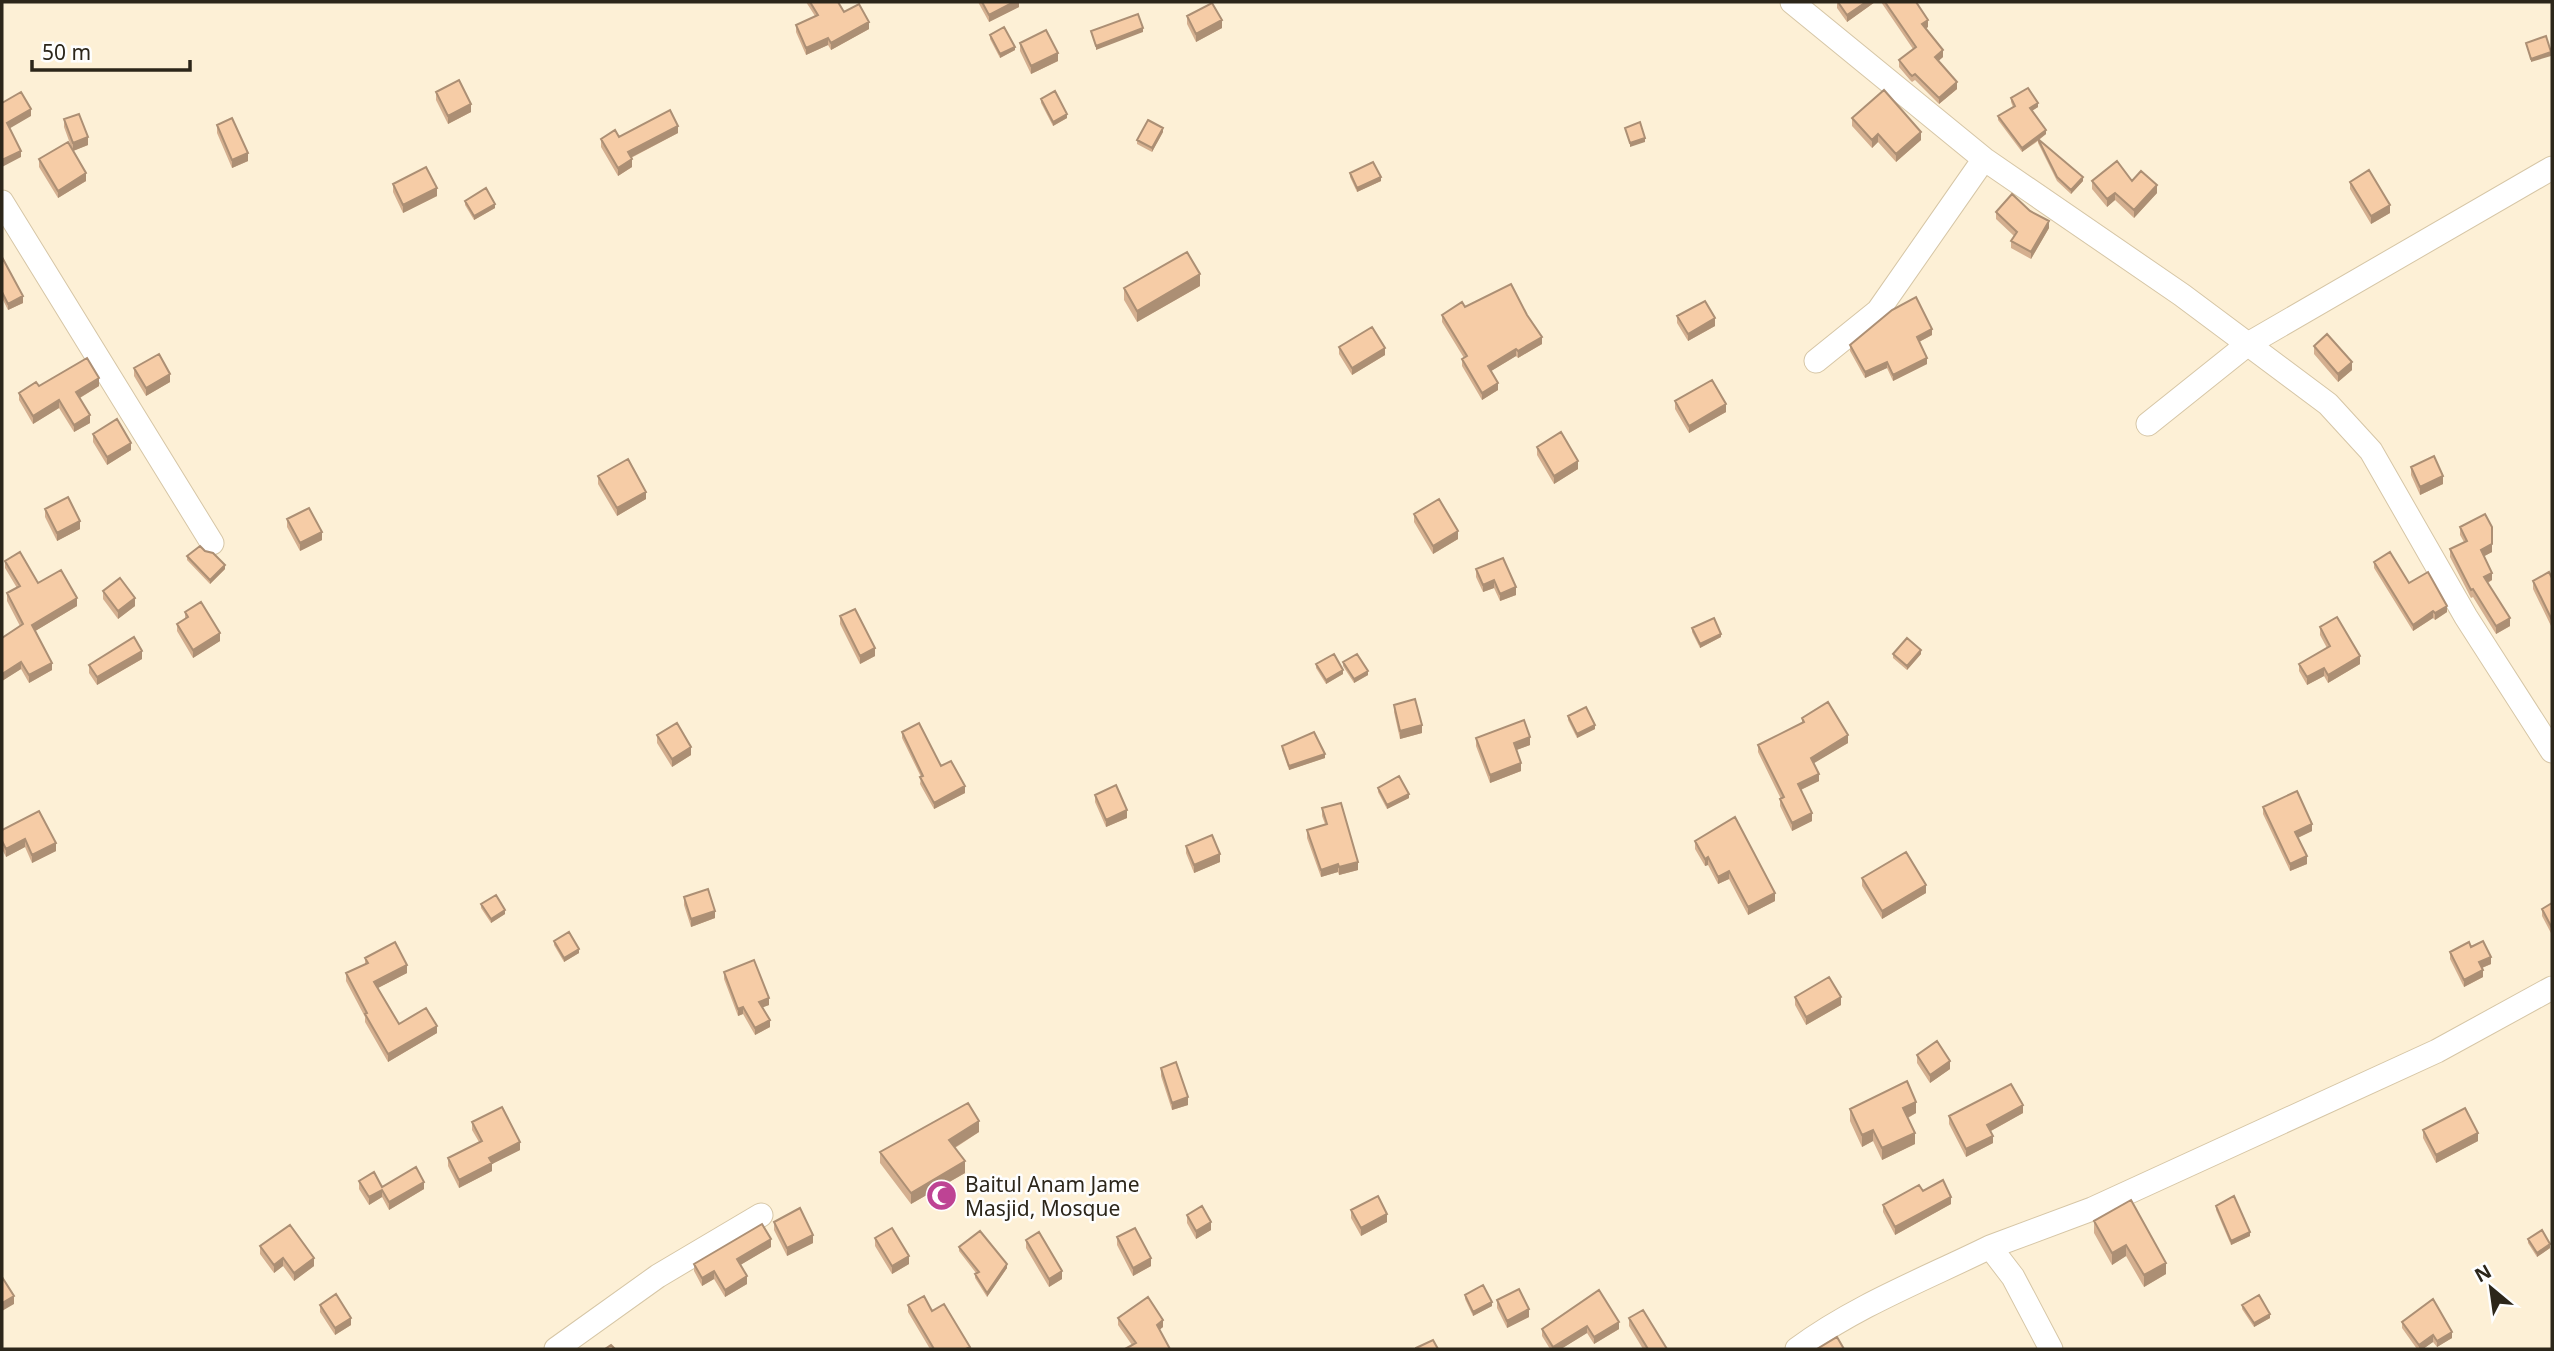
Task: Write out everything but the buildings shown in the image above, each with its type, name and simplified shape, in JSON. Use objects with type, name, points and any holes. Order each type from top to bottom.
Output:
[{"type":"street","points":[[1798,3],[1984,159],[2182,295],[2328,404],[2371,451],[2466,617],[2552,751]]},
{"type":"street","points":[[1816,361],[1878,311],[1984,159]]},
{"type":"street","points":[[2148,424],[2248,344],[2552,168]]},
{"type":"street","points":[[2,202],[212,543]]},
{"type":"street","points":[[1797,1349],[1863,1309],[1990,1247],[2092,1209],[2437,1051],[2552,988]]},
{"type":"street","points":[[556,1349],[659,1276],[761,1215]]},
{"type":"street","points":[[1990,1247],[2013,1277],[2052,1349]]},
{"type":"place","name":"Baitul Anam Jame Masjid, Mosque","points":[[942,1196]]}]
